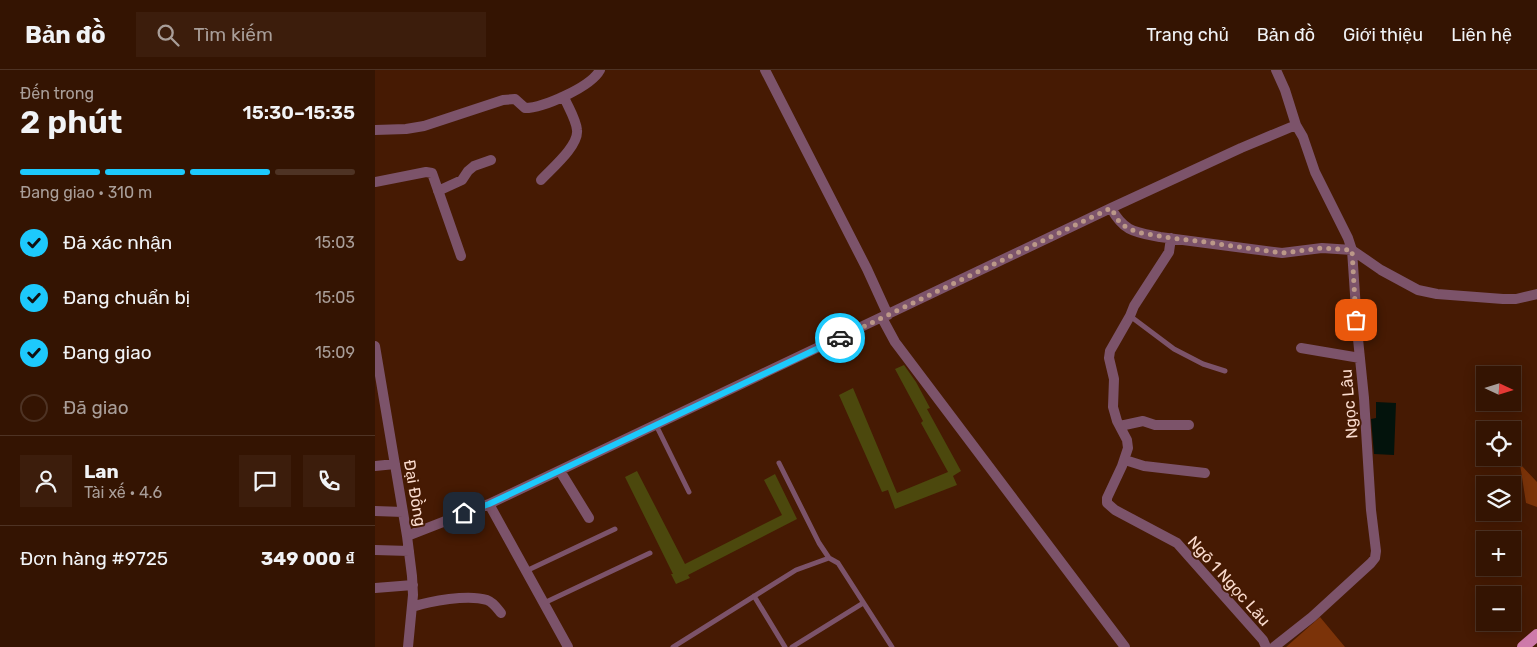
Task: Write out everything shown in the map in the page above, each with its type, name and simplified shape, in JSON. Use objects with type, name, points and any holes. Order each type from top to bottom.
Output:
[{"type":"main road","points":[[1523,647],[1537,635]]},
{"type":"street","points":[[375,130],[406,129],[424,126],[503,100],[515,99],[527,108],[564,97],[592,80],[600,70]]},
{"type":"street","points":[[765,70],[867,269],[895,342],[1125,647]]},
{"type":"street","name":"Ngọc Lâu","points":[[1274,647],[1312,617],[1371,563],[1375,558],[1376,551],[1371,510],[1365,407],[1352,250],[1348,238],[1315,172],[1276,70]]},
{"type":"street","points":[[541,180],[569,149],[577,137],[575,122],[564,97]]},
{"type":"street","points":[[407,536],[489,504],[1111,208],[1241,148],[1296,125]]},
{"type":"street","points":[[438,190],[463,180],[468,171],[474,166],[491,160]]},
{"type":"street","points":[[375,182],[430,172],[433,174],[461,256]]},
{"type":"street","points":[[1111,208],[1120,223],[1129,229],[1141,233],[1282,253],[1322,248],[1352,250],[1381,270],[1418,290],[1437,294],[1503,299],[1516,299],[1537,294]]},
{"type":"street","name":"Ngõ 1 Ngọc Lâu","points":[[1171,238],[1169,252],[1133,306],[1130,316],[1111,347],[1109,358],[1114,379],[1113,407],[1127,440],[1128,448],[1125,460],[1111,487],[1107,503],[1115,510],[1177,543],[1263,640],[1266,647]]},
{"type":"street","name":"Đại Đồng","points":[[375,346],[378,380],[395,464],[413,585],[408,647]]},
{"type":"street","points":[[1301,348],[1360,358]]},
{"type":"street","points":[[1120,426],[1143,421],[1157,425],[1189,425]]},
{"type":"street","points":[[1125,460],[1144,466],[1205,473]]},
{"type":"street","points":[[375,466],[395,464]]},
{"type":"street","points":[[560,470],[589,518]]},
{"type":"street","points":[[489,504],[569,647]]},
{"type":"street","points":[[375,511],[403,512]]},
{"type":"street","points":[[375,550],[409,551]]},
{"type":"street","points":[[375,588],[413,585]]},
{"type":"street","points":[[412,607],[440,600],[479,599],[489,600],[501,613]]},
{"type":"lane","points":[[1130,316],[1174,349],[1203,364],[1225,371]]},
{"type":"lane","points":[[856,330],[862,344]]},
{"type":"lane","points":[[656,425],[689,492]]},
{"type":"lane","points":[[779,463],[819,543],[829,558],[838,563],[892,647]]},
{"type":"lane","points":[[526,571],[615,529]]},
{"type":"lane","points":[[544,603],[650,553]]},
{"type":"lane","points":[[673,647],[796,570],[829,558]]},
{"type":"lane","points":[[754,596],[785,647]]},
{"type":"lane","points":[[792,647],[863,603]]},
{"type":"shaded area","points":[[1376,402],[1396,403],[1394,455],[1374,454],[1371,419],[1376,418]]},
{"type":"shaded area","points":[[1521,465],[1537,482],[1537,507],[1526,503]]},
{"type":"shaded area","points":[[1320,617],[1345,647],[1286,647]]},
{"type":"building","points":[[904,365],[930,408],[927,409],[961,471],[953,476],[957,485],[895,509],[888,490],[882,492],[839,395],[853,388],[897,493],[948,472],[921,423],[923,421],[895,369]]},
{"type":"building","points":[[637,471],[685,564],[782,515],[764,480],[775,474],[797,519],[688,575],[690,578],[676,584],[671,574],[673,574],[625,477]]},
{"type":"way so far","points":[[840,338],[1111,208],[1120,223],[1129,229],[1141,233],[1282,253],[1322,248],[1352,250],[1356,320]]},
{"type":"route","points":[[464,513],[489,504],[840,338]]}]
